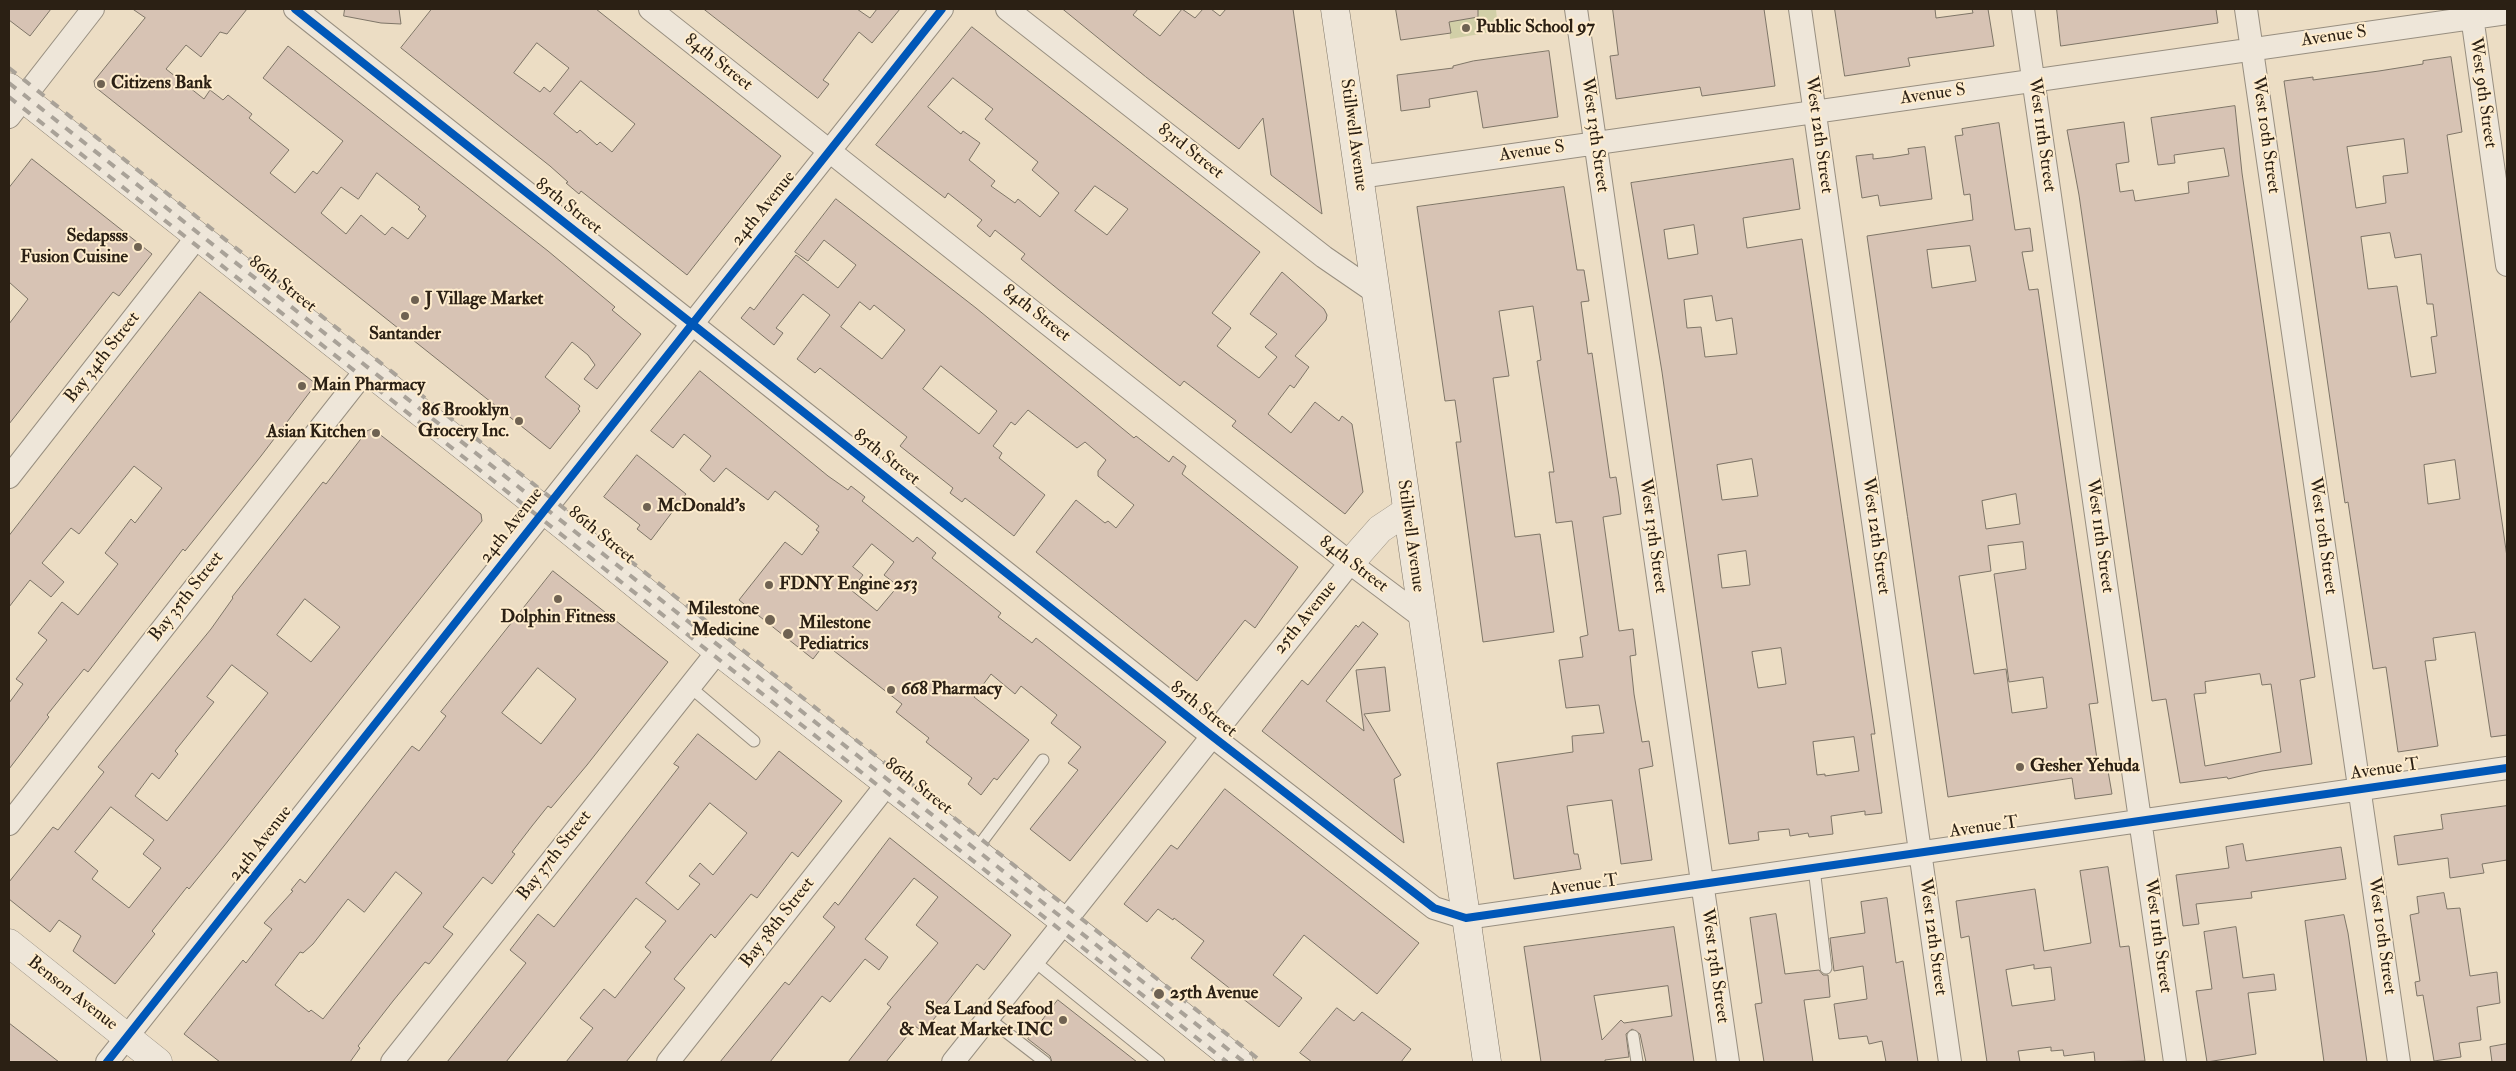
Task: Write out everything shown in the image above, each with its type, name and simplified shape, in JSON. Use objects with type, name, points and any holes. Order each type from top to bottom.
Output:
[{"type":"main road","name":"Stillwell Avenue","points":[[1335,9],[1487,1062]]},
{"type":"main road","name":"86th Street","points":[[14,101],[197,237],[544,510],[718,651],[1065,922],[1238,1062]]},
{"type":"main road","name":"25th Avenue","points":[[1350,563],[1380,529],[1407,511]]},
{"type":"main road","name":"Benson Avenue","points":[[9,943],[158,1062]]},
{"type":"street","points":[[14,101],[93,9]]},
{"type":"street","name":"85th Street","points":[[295,9],[1212,736],[1434,908],[1466,918]]},
{"type":"street","name":"84th Street","points":[[650,9],[1350,563],[1422,617]]},
{"type":"street","name":"24th Avenue","points":[[107,1062],[942,9]]},
{"type":"street","name":"83rd Street","points":[[1007,9],[1324,257],[1375,292]]},
{"type":"street","name":"West 13th Street","points":[[1576,9],[1728,1062]]},
{"type":"street","name":"West 12th Street","points":[[1800,9],[1950,1062]]},
{"type":"street","name":"West 11th Street","points":[[2023,9],[2175,1062]]},
{"type":"street","name":"West 10th Street","points":[[2246,9],[2399,1062]]},
{"type":"street","name":"Avenue S","points":[[1360,177],[2252,49],[2471,13],[2507,13]]},
{"type":"street","name":"West 9th Street","points":[[2471,13],[2507,265]]},
{"type":"street","name":"Bay 34th Street","points":[[9,477],[197,237]]},
{"type":"street","name":"Bay 35th Street","points":[[9,824],[366,370]]},
{"type":"street","name":"25th Avenue","points":[[953,1062],[1350,563]]},
{"type":"street","name":"Bay 37th Street","points":[[392,1062],[718,651]]},
{"type":"street","name":"Avenue T","points":[[1466,918],[2507,768]]},
{"type":"street","name":"Bay 38th Street","points":[[668,1062],[888,784]]},
{"type":"lane","points":[[690,687],[754,741]]},
{"type":"lane","points":[[974,851],[1043,760]]},
{"type":"lane","points":[[1814,868],[1826,968]]},
{"type":"lane","points":[[1034,961],[1159,1062]]},
{"type":"lane","points":[[988,1018],[1045,1062]]},
{"type":"lane","points":[[1633,1036],[1637,1062]]},
{"type":"shaded area","points":[[1455,9],[1496,9],[1498,31],[1450,39],[1449,22]]},
{"type":"building","points":[[9,9],[51,9],[30,36],[9,20]]},
{"type":"building","points":[[133,9],[247,9],[227,34],[220,32],[201,57],[186,45],[166,69],[204,99],[210,90],[223,100],[228,95],[252,114],[249,118],[289,150],[270,173],[295,193],[313,171],[317,174],[343,141],[263,78],[288,46],[548,251],[615,307],[612,310],[641,334],[597,389],[584,379],[595,365],[588,355],[572,342],[545,377],[580,406],[578,409],[580,411],[550,449],[95,87],[94,81],[145,18]],"holes":[[[377,173],[420,207],[418,209],[426,216],[408,239],[392,227],[385,235],[361,215],[346,234],[321,213],[341,187],[358,199]]]},
{"type":"building","points":[[345,9],[399,9],[401,24],[381,23],[344,16]]},
{"type":"building","points":[[432,9],[596,9],[781,156],[687,275],[581,191],[579,194],[550,166],[401,48]],"holes":[[[537,43],[569,68],[550,92],[544,87],[540,92],[514,73]],[[581,81],[635,124],[612,152],[600,142],[597,145],[580,130],[577,133],[554,114]]]},
{"type":"building","points":[[704,9],[857,9],[870,18],[877,9],[900,9],[872,43],[859,32],[823,80],[829,84],[818,98]]},
{"type":"building","points":[[1063,9],[1138,9],[1133,15],[1160,36],[1182,9],[1195,18],[1203,9],[1211,9],[1220,16],[1226,9],[1293,9],[1322,214],[1271,175],[1263,118],[1239,149],[1146,77]]},
{"type":"building","points":[[1396,9],[1478,9],[1478,17],[1449,22],[1451,33],[1401,40]]},
{"type":"building","points":[[1613,9],[1764,9],[1775,86],[1702,96],[1700,87],[1616,99],[1610,56],[1618,55]]},
{"type":"building","points":[[1835,9],[1935,9],[1936,18],[1973,13],[1972,9],[1988,9],[1994,46],[1908,58],[1910,66],[1845,76]]},
{"type":"building","points":[[2057,9],[2216,9],[2218,23],[2061,46]]},
{"type":"building","points":[[972,27],[1260,252],[1212,313],[1231,328],[1217,346],[1259,378],[1277,357],[1265,347],[1277,334],[1250,314],[1282,272],[1324,309],[1327,315],[1326,320],[1295,356],[1309,367],[1294,388],[1290,385],[1268,414],[1291,433],[1315,402],[1339,421],[1342,416],[1352,424],[1363,492],[1345,514],[1232,426],[1236,421],[1184,381],[1180,386],[1059,290],[1021,259],[1025,254],[995,230],[990,237],[977,226],[982,220],[948,193],[945,198],[876,145]],"holes":[[[953,78],[993,109],[985,119],[1038,162],[1032,170],[1059,193],[1040,217],[1018,199],[1015,203],[991,186],[995,181],[969,160],[980,143],[963,131],[961,134],[928,107]],[[1095,186],[1128,209],[1107,235],[1075,211]]]},
{"type":"building","points":[[1549,51],[1558,117],[1483,128],[1477,91],[1429,99],[1430,107],[1401,111],[1397,75],[1453,68],[1453,66],[1473,61]]},
{"type":"building","points":[[2451,57],[2462,132],[2447,135],[2507,557],[2507,735],[2491,737],[2475,632],[2433,638],[2436,660],[2425,661],[2438,746],[2398,752],[2386,667],[2373,669],[2348,502],[2345,503],[2284,81],[2313,77],[2313,80],[2379,71],[2423,64],[2423,61]],"holes":[[[2404,139],[2408,173],[2383,176],[2386,203],[2356,208],[2347,147]],[[2390,233],[2395,258],[2421,254],[2427,304],[2433,304],[2437,336],[2431,337],[2436,373],[2411,377],[2397,286],[2368,289],[2361,237]],[[2455,460],[2460,499],[2428,504],[2424,465]]]},
{"type":"building","points":[[2235,106],[2242,173],[2315,677],[2300,680],[2312,764],[2262,771],[2228,779],[2227,777],[2180,783],[2166,699],[2152,701],[2079,195],[2067,130],[2124,122],[2129,162],[2116,164],[2120,192],[2133,190],[2135,201],[2189,193],[2188,182],[2229,176],[2224,148],[2174,155],[2175,163],[2158,165],[2151,118]],"holes":[[[2260,674],[2262,685],[2271,684],[2281,752],[2205,766],[2194,694],[2206,693],[2205,682]]]},
{"type":"building","points":[[1999,123],[2015,230],[2030,228],[2033,251],[2022,252],[2029,290],[2038,289],[2098,703],[2089,704],[2098,766],[2107,765],[2112,794],[2075,799],[2072,778],[1948,797],[1867,236],[1973,220],[1970,194],[1964,195],[1955,136],[1963,135],[1962,129]],"holes":[[[1970,246],[1976,281],[1932,288],[1927,250]],[[2016,494],[2020,524],[1986,529],[1982,501]],[[2023,542],[2026,569],[1994,574],[2009,682],[2043,677],[2047,708],[2012,713],[2006,669],[1974,674],[1959,576],[1991,571],[1988,546]]]},
{"type":"building","points":[[1925,147],[1932,199],[1880,206],[1878,195],[1862,198],[1856,156],[1873,154],[1873,159],[1891,157],[1909,154],[1908,149]]},
{"type":"building","points":[[32,159],[152,254],[119,296],[113,292],[9,424],[9,324],[28,299],[9,282],[9,188]]},
{"type":"building","points":[[1793,159],[1800,209],[1743,218],[1747,248],[1802,239],[1875,734],[1871,734],[1882,813],[1865,815],[1865,811],[1831,816],[1833,834],[1809,837],[1808,833],[1790,836],[1789,829],[1758,832],[1759,840],[1729,844],[1662,372],[1631,183]],"holes":[[[1694,225],[1698,254],[1668,259],[1664,230]],[[1712,296],[1716,321],[1732,318],[1737,354],[1705,357],[1701,327],[1687,328],[1684,300]],[[1752,459],[1758,496],[1722,500],[1717,465]],[[1746,551],[1750,585],[1722,588],[1718,555]],[[1781,648],[1786,684],[1758,688],[1752,652]],[[1854,737],[1859,771],[1825,776],[1825,774],[1817,775],[1813,742]]]},
{"type":"building","points":[[1564,187],[1577,270],[1584,270],[1589,301],[1581,302],[1588,354],[1592,353],[1610,478],[1616,477],[1619,496],[1621,514],[1603,517],[1619,631],[1633,629],[1636,655],[1630,656],[1634,694],[1642,742],[1649,741],[1653,766],[1639,769],[1652,860],[1621,864],[1612,800],[1567,806],[1574,854],[1578,854],[1581,869],[1514,879],[1497,763],[1573,752],[1572,736],[1604,733],[1599,705],[1566,708],[1559,660],[1583,657],[1580,637],[1588,635],[1572,521],[1556,523],[1549,472],[1554,472],[1537,361],[1541,360],[1533,306],[1499,311],[1509,376],[1493,378],[1515,537],[1540,534],[1554,632],[1483,642],[1456,442],[1461,442],[1455,400],[1445,401],[1417,207]]},
{"type":"building","points":[[836,199],[976,308],[1134,438],[1136,436],[1169,462],[1173,456],[1186,466],[1182,474],[1298,567],[1255,628],[1245,620],[1197,681],[1036,552],[1076,500],[1105,523],[1108,521],[1116,528],[1134,505],[1098,476],[1098,471],[1106,460],[1085,442],[1077,448],[1028,410],[1015,425],[1011,422],[993,446],[1002,453],[999,458],[1045,495],[1014,536],[965,498],[962,502],[950,493],[953,488],[900,446],[907,437],[820,368],[815,373],[797,359],[830,315],[803,294],[776,328],[783,333],[774,345],[741,318],[750,307],[754,310],[796,255],[838,288],[856,265],[824,240],[808,261],[795,252]],"holes":[[[860,302],[870,310],[874,305],[905,330],[882,359],[841,327]],[[941,366],[997,411],[979,434],[923,389]]]},
{"type":"building","points":[[200,292],[316,384],[185,551],[183,549],[88,672],[84,669],[47,715],[49,717],[9,769],[9,703],[23,684],[16,679],[47,640],[38,633],[62,602],[78,615],[118,564],[105,553],[131,519],[135,523],[162,488],[134,466],[79,534],[71,528],[42,563],[64,582],[51,597],[30,580],[9,607],[9,536]]},
{"type":"building","points":[[700,371],[828,476],[848,490],[851,486],[865,497],[862,501],[913,542],[917,537],[936,553],[932,558],[1001,613],[998,617],[1032,643],[1036,638],[1166,742],[1070,861],[1030,829],[1078,770],[1068,763],[1081,747],[1051,723],[1057,715],[1021,686],[1015,694],[991,674],[974,697],[1029,740],[997,780],[994,778],[981,795],[968,784],[972,778],[926,742],[929,738],[896,712],[902,704],[829,647],[827,649],[823,646],[813,659],[739,600],[785,542],[802,555],[819,532],[816,530],[819,526],[775,491],[768,500],[726,468],[714,482],[700,470],[711,456],[684,434],[673,448],[651,431]],"holes":[[[872,544],[894,562],[884,575],[898,586],[877,611],[851,590],[863,575],[853,567]]]},
{"type":"building","points":[[373,429],[481,514],[482,521],[224,846],[189,889],[187,887],[152,931],[155,934],[115,984],[73,951],[81,936],[59,920],[50,932],[9,899],[9,882],[53,827],[58,830],[104,772],[98,767],[211,629],[232,597],[323,482],[326,484],[367,431]],"holes":[[[305,599],[340,627],[311,662],[277,635]],[[232,665],[268,693],[167,821],[135,796],[152,773],[159,779],[178,754],[175,751],[214,702],[207,697]],[[111,807],[154,840],[143,854],[161,868],[129,908],[92,879],[98,871],[75,852]]]},
{"type":"building","name":"McDonald's","points":[[637,455],[686,494],[651,540],[637,529],[640,525],[604,497]]},
{"type":"building","points":[[553,571],[668,662],[587,765],[551,808],[548,806],[532,826],[512,852],[515,854],[492,884],[483,877],[443,927],[453,934],[429,964],[425,962],[393,1001],[358,1046],[360,1048],[350,1062],[220,1062],[184,1034],[243,960],[246,963],[272,929],[264,923],[293,891],[291,890],[300,879],[305,883],[412,746],[419,751],[446,716],[441,712]],"holes":[[[538,668],[576,699],[541,744],[502,713]],[[396,872],[422,893],[323,1019],[311,1010],[309,1012],[275,985],[300,952],[303,953],[313,944],[348,899],[364,912]]]},
{"type":"building","points":[[1363,622],[1378,634],[1326,701],[1364,731],[1356,670],[1385,667],[1390,711],[1364,714],[1401,775],[1394,779],[1404,843],[1262,731],[1302,680],[1308,685],[1356,625],[1358,627]]},
{"type":"building","points":[[698,734],[756,780],[779,751],[842,801],[798,857],[792,852],[757,898],[751,894],[715,938],[711,934],[674,979],[685,988],[626,1062],[566,1062],[593,1028],[580,1018],[604,989],[615,998],[651,952],[645,947],[666,921],[636,898],[506,1062],[447,1062],[526,963],[510,950],[538,914],[554,927],[679,767],[674,764]],"holes":[[[710,803],[747,833],[713,875],[700,863],[689,876],[700,884],[678,910],[646,883]]]},
{"type":"building","points":[[1225,789],[1419,943],[1377,994],[1304,935],[1273,975],[1302,998],[1279,1027],[1191,958],[1204,941],[1174,918],[1173,920],[1158,909],[1147,922],[1124,904],[1171,845],[1177,849]]},
{"type":"building","points":[[2507,806],[2507,860],[2482,864],[2484,873],[2450,878],[2448,858],[2398,865],[2394,836],[2443,829],[2441,815]]},
{"type":"building","points":[[890,838],[1011,935],[984,970],[977,964],[926,1029],[922,1026],[919,1029],[915,1026],[886,1062],[848,1062],[891,1007],[887,1004],[938,943],[916,925],[938,897],[914,878],[865,939],[888,957],[879,970],[865,959],[830,1002],[822,996],[770,1062],[720,1062],[785,982],[789,985],[835,927],[823,917],[835,902],[838,905]]},
{"type":"building","points":[[2243,844],[2246,861],[2341,847],[2346,879],[2251,892],[2252,898],[2196,904],[2199,924],[2183,926],[2176,875],[2229,868],[2226,847]]},
{"type":"building","points":[[2108,867],[2120,947],[2129,946],[2145,1061],[2095,1062],[2094,1052],[2064,1056],[2063,1050],[2051,1051],[2051,1047],[2018,1051],[2020,1062],[1987,1062],[1969,936],[1961,938],[1956,901],[2035,889],[2044,951],[2091,943],[2080,871]],"holes":[[[2034,965],[2034,969],[2051,967],[2055,1000],[2012,1006],[2006,970]]]},
{"type":"building","points":[[2444,893],[2447,909],[2460,908],[2470,976],[2497,972],[2500,1003],[2477,1007],[2481,1040],[2459,1043],[2461,1057],[2434,1061],[2423,995],[2417,996],[2415,982],[2420,981],[2410,915],[2419,913],[2417,897]]},
{"type":"building","points":[[1887,898],[1896,963],[1903,961],[1918,1062],[1886,1062],[1882,1041],[1869,1044],[1867,1036],[1839,1039],[1834,1004],[1867,999],[1863,966],[1834,971],[1830,938],[1865,933],[1861,902]]},
{"type":"building","points":[[1776,914],[1785,974],[1819,970],[1823,975],[1828,975],[1830,997],[1804,1000],[1813,1062],[1764,1062],[1755,1004],[1762,1003],[1750,918]]},
{"type":"building","points":[[2344,915],[2367,1062],[2324,1062],[2305,921]]},
{"type":"building","points":[[1674,927],[1694,1062],[1646,1062],[1640,1034],[1632,1029],[1626,1034],[1629,1057],[1605,1060],[1605,1062],[1541,1062],[1524,947]],"holes":[[[1668,986],[1672,1016],[1624,1023],[1621,1020],[1602,1040],[1594,996]]]},
{"type":"building","points":[[2236,927],[2243,978],[2274,974],[2276,990],[2248,993],[2256,1054],[2207,1062],[2196,991],[2212,989],[2204,932]]},
{"type":"building","name":"Sea Land Seafood & Meat Market INC","points":[[1058,1000],[1137,1062],[1052,1062],[1050,1056],[1028,1039]]},
{"type":"building","points":[[1337,1008],[1354,1021],[1362,1012],[1411,1049],[1401,1062],[1312,1062],[1300,1053]]},
{"type":"building","points":[[9,1023],[59,1062],[9,1062]]},
{"type":"building","points":[[2507,1044],[2507,1062],[2492,1062],[2490,1047]]},
{"type":"railway","points":[[9,68],[1262,1062]]},
{"type":"railway","points":[[9,83],[1244,1062]]},
{"type":"railway","points":[[9,97],[1227,1062]]},
{"type":"cycle path","points":[[295,9],[1212,736],[1434,908],[1466,918],[2507,768]]},
{"type":"cycle path","points":[[107,1062],[942,9]]},
{"type":"place","name":"Public School 97","points":[[1466,28]]},
{"type":"place","name":"Citizens Bank","points":[[101,84]]},
{"type":"place","name":"Sedapsss Fusion Cuisine","points":[[138,247]]},
{"type":"place","name":"J Village Market","points":[[415,300]]},
{"type":"place","name":"Santander","points":[[405,316]]},
{"type":"place","name":"Main Pharmacy","points":[[302,386]]},
{"type":"place","name":"86 Brooklyn Grocery Inc.","points":[[519,421]]},
{"type":"place","name":"Asian Kitchen","points":[[376,433]]},
{"type":"place","name":"McDonald's","points":[[647,507]]},
{"type":"place","name":"FDNY Engine 253","points":[[769,585]]},
{"type":"place","name":"Dolphin Fitness","points":[[558,599]]},
{"type":"place","name":"Milestone Medicine","points":[[770,620]]},
{"type":"place","name":"Milestone Pediatrics","points":[[788,634]]},
{"type":"place","name":"668 Pharmacy","points":[[891,690]]},
{"type":"place","name":"Gesher Yehuda","points":[[2020,767]]},
{"type":"place","name":"25th Avenue","points":[[1159,994]]},
{"type":"place","name":"Sea Land Seafood & Meat Market INC","points":[[1063,1020]]}]
